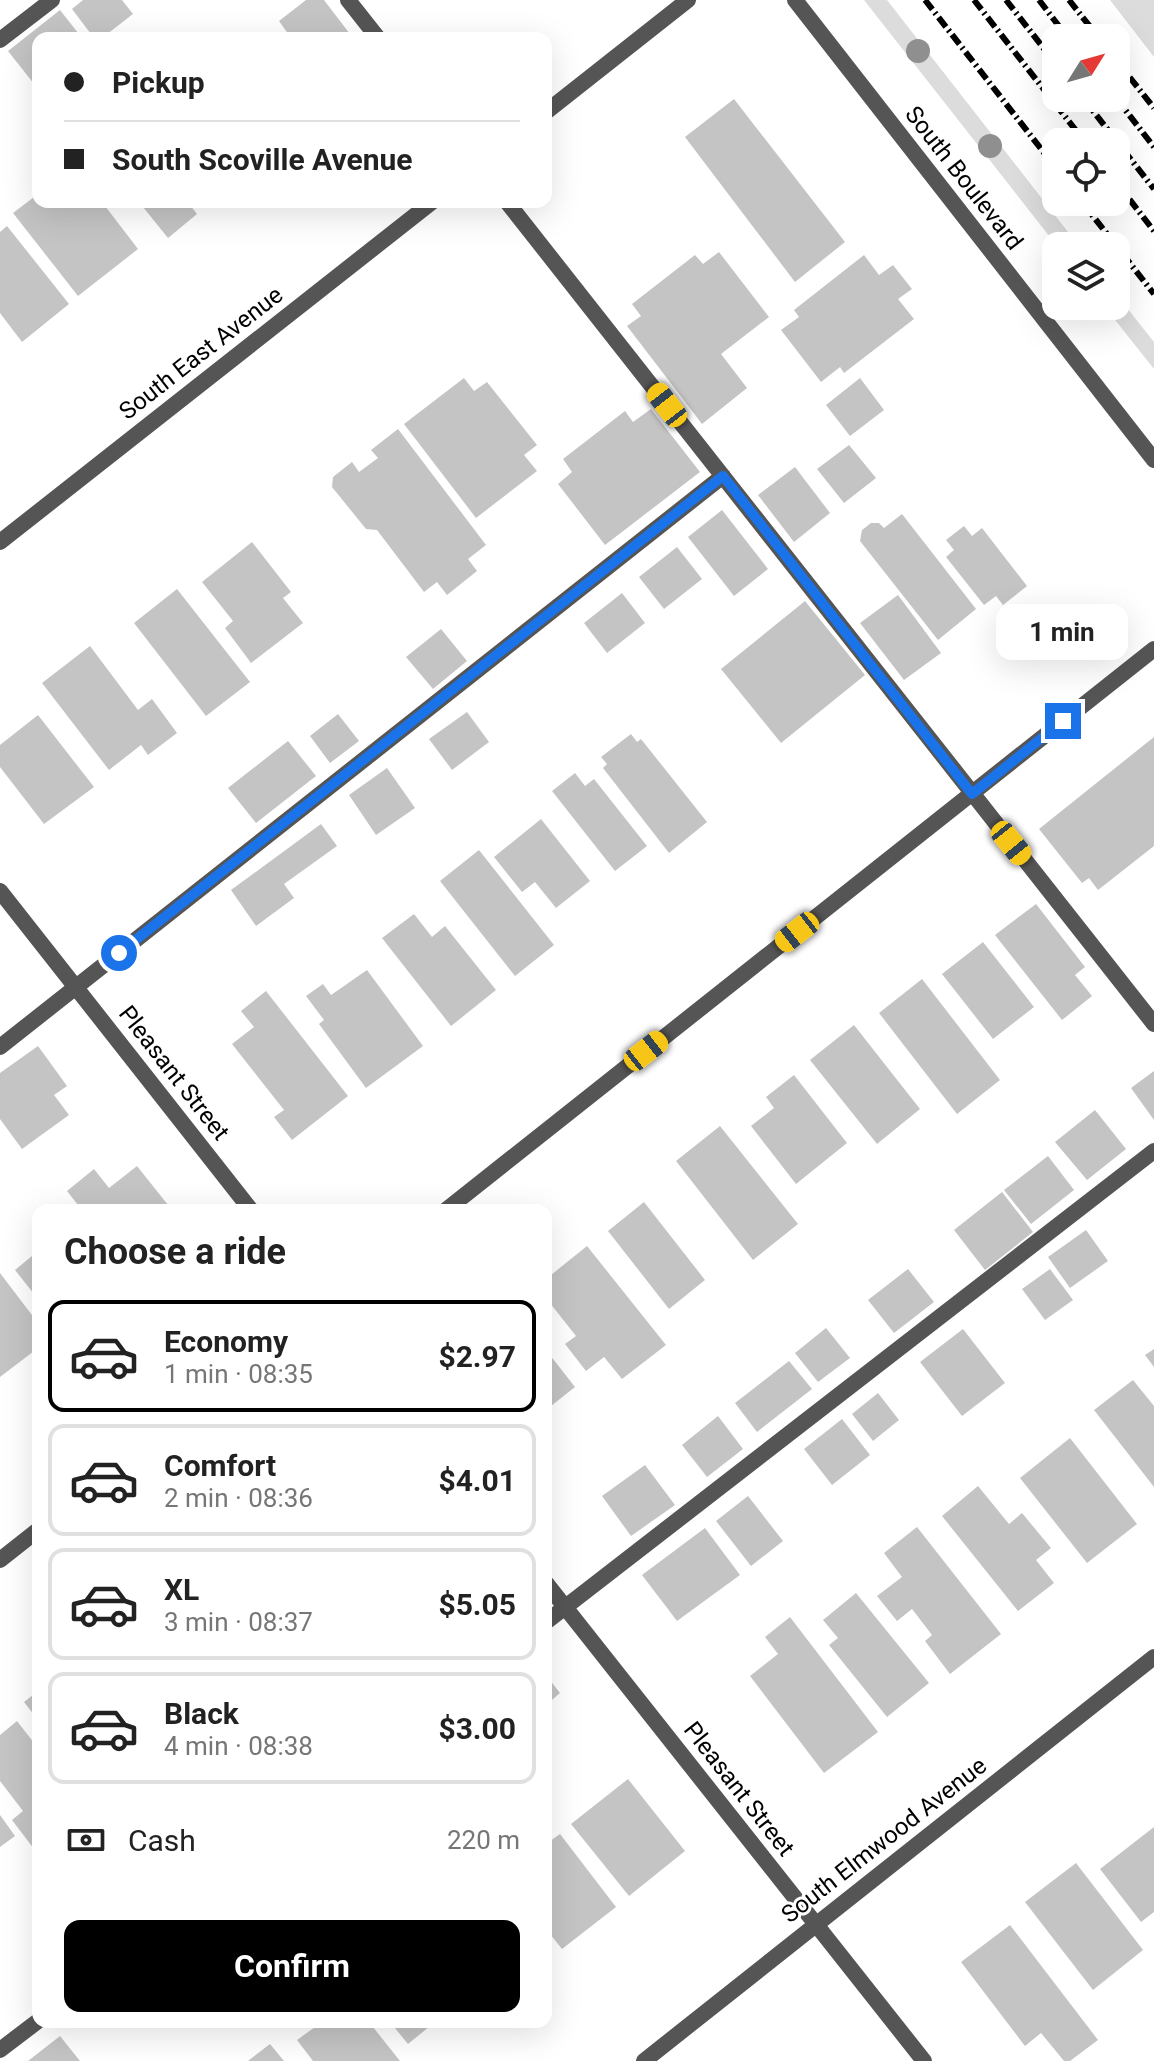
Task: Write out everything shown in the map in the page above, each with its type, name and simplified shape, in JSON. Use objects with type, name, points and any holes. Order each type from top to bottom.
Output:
[{"type":"street","points":[[0,40],[52,0]]},
{"type":"street","points":[[348,0],[373,32]]},
{"type":"street","points":[[552,107],[688,0]]},
{"type":"street","name":"South Boulevard","points":[[795,0],[1154,460]]},
{"type":"street","name":"South East Avenue","points":[[0,542],[424,208]]},
{"type":"street","points":[[512,208],[1154,1024]]},
{"type":"street","points":[[0,1047],[723,476]]},
{"type":"street","points":[[454,1204],[1154,649]]},
{"type":"street","name":"Pleasant Street","points":[[0,891],[246,1204]]},
{"type":"street","points":[[552,1617],[1154,1151]]},
{"type":"street","points":[[0,1560],[32,1535]]},
{"type":"street","name":"Pleasant Street","points":[[552,1591],[924,2061]]},
{"type":"street","name":"South Elmwood Avenue","points":[[644,2061],[1154,1657]]},
{"type":"street","points":[[0,2050],[32,2026]]},
{"type":"shaded area","points":[[864,0],[887,0],[1042,199],[1042,216],[1056,216],[1068,232],[1046,232]]},
{"type":"shaded area","points":[[1110,0],[1154,0],[1154,57],[1130,24]]},
{"type":"shaded area","points":[[1130,312],[1154,342],[1154,369],[1115,320],[1130,320]]},
{"type":"building","points":[[83,0],[122,0],[133,14],[110,32],[89,32],[72,9]]},
{"type":"building","points":[[306,0],[324,0],[348,32],[287,32],[279,21]]},
{"type":"building","points":[[60,10],[77,32],[32,32]]},
{"type":"building","points":[[32,32],[32,81],[8,51]]},
{"type":"building","points":[[734,99],[845,242],[795,282],[685,137]]},
{"type":"building","points":[[32,199],[32,208],[107,208],[138,249],[78,296],[13,213]]},
{"type":"building","points":[[144,208],[192,208],[197,214],[168,238]]},
{"type":"building","points":[[7,226],[69,304],[22,342],[0,313],[0,232]]},
{"type":"building","points":[[719,252],[769,317],[721,354],[747,388],[702,424],[627,326],[641,316],[632,304],[695,255],[703,264]]},
{"type":"building","points":[[864,255],[879,275],[893,265],[912,289],[898,299],[914,319],[844,373],[840,367],[821,382],[781,330],[799,317],[794,310]]},
{"type":"building","points":[[464,378],[474,391],[487,382],[537,445],[524,455],[537,471],[476,518],[404,424]]},
{"type":"building","points":[[860,378],[884,410],[850,436],[826,405]]},
{"type":"building","points":[[651,409],[700,472],[605,545],[558,484],[572,472],[563,459],[625,411],[633,422]]},
{"type":"building","points":[[398,429],[486,545],[468,559],[477,571],[447,595],[437,582],[424,592],[377,530],[366,529],[332,487],[333,477],[352,462],[359,472],[378,458],[371,450]]},
{"type":"building","points":[[849,445],[876,478],[844,503],[817,469]]},
{"type":"building","points":[[795,467],[830,513],[794,542],[758,495]]},
{"type":"building","points":[[722,510],[768,569],[734,596],[688,537]]},
{"type":"building","points":[[902,514],[976,609],[938,640],[860,541],[862,530],[871,523],[879,523],[884,528]]},
{"type":"building","points":[[964,526],[972,536],[982,528],[1027,586],[1003,605],[996,596],[984,605],[946,557],[954,550],[946,540]]},
{"type":"building","points":[[252,542],[291,592],[283,598],[303,623],[251,663],[225,628],[233,621],[202,582]]},
{"type":"building","points":[[677,547],[702,579],[664,609],[639,577]]},
{"type":"building","points":[[177,589],[250,682],[206,716],[134,623]]},
{"type":"building","points":[[622,593],[645,623],[607,653],[584,623]]},
{"type":"building","points":[[898,595],[941,653],[904,680],[860,623]]},
{"type":"building","points":[[805,601],[865,675],[781,743],[721,669]]},
{"type":"building","points":[[441,629],[467,661],[433,689],[406,657]]},
{"type":"building","points":[[90,646],[138,710],[152,699],[177,733],[148,755],[141,745],[109,770],[42,683]]},
{"type":"building","points":[[467,712],[489,742],[452,770],[429,739]]},
{"type":"building","points":[[338,714],[359,741],[330,763],[310,736]]},
{"type":"building","points":[[38,715],[94,787],[44,824],[0,767],[0,745]]},
{"type":"building","points":[[631,734],[637,742],[641,739],[707,822],[669,853],[603,768],[607,764],[601,757]]},
{"type":"building","points":[[1154,737],[1154,846],[1098,890],[1089,878],[1082,883],[1039,829]]},
{"type":"building","points":[[288,741],[316,776],[256,823],[228,788]]},
{"type":"building","points":[[387,768],[415,808],[376,835],[349,795]]},
{"type":"building","points":[[575,773],[585,786],[594,779],[647,846],[615,871],[552,791]]},
{"type":"building","points":[[541,819],[590,881],[556,908],[535,882],[522,892],[494,857]]},
{"type":"building","points":[[321,824],[337,846],[284,884],[294,898],[256,926],[231,890]]},
{"type":"building","points":[[479,850],[554,945],[515,976],[440,881]]},
{"type":"building","points":[[1036,904],[1085,967],[1075,975],[1092,996],[1062,1020],[995,935]]},
{"type":"building","points":[[414,914],[432,937],[445,926],[496,990],[451,1026],[382,938]]},
{"type":"building","points":[[983,942],[1034,1007],[993,1039],[942,974]]},
{"type":"building","points":[[367,970],[423,1046],[366,1088],[319,1024],[324,1020],[306,996],[323,984],[331,995]]},
{"type":"building","points":[[922,979],[1000,1080],[957,1114],[879,1013]]},
{"type":"building","points":[[266,991],[348,1096],[292,1140],[274,1117],[284,1110],[232,1044],[254,1027],[241,1011]]},
{"type":"building","points":[[854,1025],[920,1109],[877,1144],[810,1060]]},
{"type":"building","points":[[38,1046],[67,1086],[54,1095],[69,1115],[22,1149],[0,1119],[0,1073]]},
{"type":"building","points":[[1154,1071],[1154,1120],[1131,1088]]},
{"type":"building","points":[[794,1075],[847,1143],[796,1184],[751,1126],[774,1108],[766,1097]]},
{"type":"building","points":[[1095,1110],[1126,1149],[1087,1180],[1055,1142]]},
{"type":"building","points":[[720,1126],[798,1224],[753,1260],[676,1161]]},
{"type":"building","points":[[1048,1156],[1074,1190],[1031,1224],[1004,1190]]},
{"type":"building","points":[[137,1166],[167,1204],[77,1204],[67,1191],[94,1169],[109,1188]]},
{"type":"building","points":[[1002,1192],[1033,1232],[985,1270],[954,1230]]},
{"type":"building","points":[[644,1202],[705,1280],[669,1309],[608,1231]]},
{"type":"building","points":[[1086,1230],[1108,1261],[1070,1288],[1048,1257]]},
{"type":"building","points":[[587,1246],[666,1345],[622,1379],[604,1357],[586,1371],[565,1344],[576,1336],[552,1306],[552,1274]]},
{"type":"building","points":[[32,1256],[32,1291],[15,1270]]},
{"type":"building","points":[[908,1269],[934,1302],[894,1333],[868,1300]]},
{"type":"building","points":[[1050,1269],[1073,1300],[1045,1320],[1022,1289]]},
{"type":"building","points":[[0,1273],[32,1315],[32,1353],[0,1377]]},
{"type":"building","points":[[826,1328],[850,1358],[818,1382],[795,1353]]},
{"type":"building","points":[[963,1329],[1005,1383],[962,1416],[920,1362]]},
{"type":"building","points":[[1154,1349],[1154,1367],[1145,1355]]},
{"type":"building","points":[[552,1358],[575,1387],[552,1405]]},
{"type":"building","points":[[789,1361],[812,1389],[757,1432],[735,1403]]},
{"type":"building","points":[[1133,1380],[1154,1406],[1154,1487],[1094,1410]]},
{"type":"building","points":[[878,1393],[899,1420],[873,1441],[852,1414]]},
{"type":"building","points":[[718,1416],[743,1449],[707,1477],[682,1445]]},
{"type":"building","points":[[842,1419],[870,1455],[832,1485],[804,1449]]},
{"type":"building","points":[[1070,1438],[1137,1524],[1087,1563],[1020,1478]]},
{"type":"building","points":[[645,1465],[675,1505],[631,1536],[602,1496]]},
{"type":"building","points":[[978,1486],[1009,1524],[1022,1513],[1051,1548],[1036,1560],[1054,1583],[1018,1611],[942,1516]]},
{"type":"building","points":[[748,1496],[783,1541],[751,1566],[716,1521]]},
{"type":"building","points":[[917,1527],[1001,1634],[950,1674],[925,1641],[932,1635],[912,1609],[897,1621],[877,1596],[902,1577],[884,1553]]},
{"type":"building","points":[[705,1528],[740,1575],[677,1621],[642,1575]]},
{"type":"building","points":[[856,1593],[929,1683],[887,1717],[829,1645],[838,1638],[823,1620]]},
{"type":"building","points":[[790,1617],[878,1732],[824,1773],[750,1676],[778,1654],[765,1637]]},
{"type":"building","points":[[552,1683],[560,1693],[552,1700]]},
{"type":"building","points":[[32,1696],[32,1712],[24,1702]]},
{"type":"building","points":[[17,1721],[32,1740],[32,1846],[12,1820],[23,1811],[0,1781],[0,1735]]},
{"type":"building","points":[[628,1779],[685,1851],[629,1896],[571,1824]]},
{"type":"building","points":[[0,1815],[15,1836],[0,1847]]},
{"type":"building","points":[[1154,1827],[1154,1912],[1141,1922],[1100,1869]]},
{"type":"building","points":[[560,1834],[616,1907],[562,1949],[552,1936],[552,1840]]},
{"type":"building","points":[[1076,1863],[1143,1950],[1093,1990],[1025,1902]]},
{"type":"building","points":[[1010,1925],[1098,2040],[1070,2061],[1064,2061],[1041,2033],[1025,2046],[961,1962]]},
{"type":"building","points":[[314,2028],[374,2028],[400,2061],[313,2061],[297,2040]]},
{"type":"building","points":[[395,2028],[428,2028],[408,2044]]},
{"type":"building","points":[[60,2036],[80,2061],[28,2061]]},
{"type":"building","points":[[270,2044],[284,2061],[248,2061]]},
{"type":"railway","points":[[925,0],[1042,150]]},
{"type":"railway","points":[[974,0],[1074,128]]},
{"type":"railway","points":[[1006,0],[1042,46]]},
{"type":"railway","points":[[1039,0],[1057,24]]},
{"type":"railway","points":[[1069,0],[1088,24]]},
{"type":"railway","points":[[1130,78],[1154,108]]},
{"type":"railway","points":[[1094,112],[1154,189]]},
{"type":"railway","points":[[1127,112],[1154,147]]},
{"type":"railway","points":[[1130,200],[1154,231]]},
{"type":"railway","points":[[1093,216],[1154,294]]},
{"type":"route","points":[[119,953],[723,476],[972,794],[1063,721]]}]
